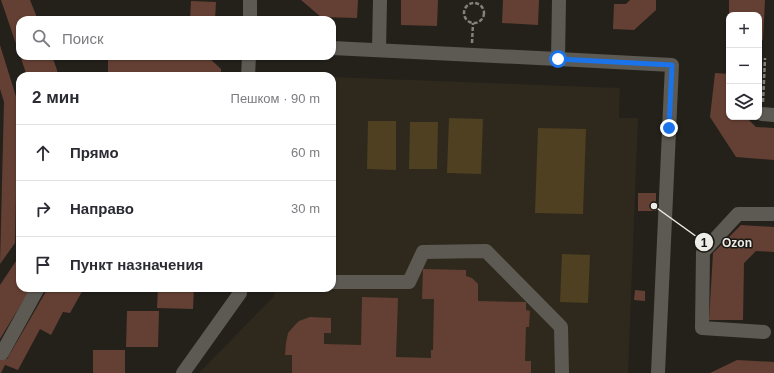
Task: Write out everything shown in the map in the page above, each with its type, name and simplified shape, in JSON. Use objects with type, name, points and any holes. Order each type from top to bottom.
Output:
[{"type":"street","points":[[250,0],[250,16]]},
{"type":"street","points":[[378,50],[380,0]]},
{"type":"street","points":[[558,59],[559,0]]},
{"type":"street","points":[[336,48],[672,65],[658,373]]},
{"type":"street","points":[[248,72],[249,60]]},
{"type":"street","points":[[764,332],[702,328],[703,252],[738,214],[774,214]]},
{"type":"street","points":[[336,282],[409,282],[423,252],[486,251],[561,327],[562,373]]},
{"type":"street","points":[[2,353],[36,292]]},
{"type":"street","points":[[183,373],[240,292]]},
{"type":"path","points":[[474,1],[482,6],[484,17],[480,22],[473,24],[464,18],[463,12],[465,6],[474,1]]},
{"type":"path","points":[[472,55],[473,24]]},
{"type":"path","points":[[765,58],[768,114]]},
{"type":"shaded area","points":[[336,77],[620,88],[619,118],[638,118],[628,373],[199,373],[274,296],[274,292],[336,292]]},
{"type":"shaded area","points":[[449,118],[483,119],[481,174],[447,173]]},
{"type":"shaded area","points":[[368,121],[396,121],[396,170],[367,169]]},
{"type":"shaded area","points":[[410,122],[438,122],[437,169],[409,169]]},
{"type":"shaded area","points":[[538,128],[586,129],[583,214],[535,213]]},
{"type":"shaded area","points":[[562,254],[590,255],[588,303],[560,302]]},
{"type":"building","points":[[1,0],[30,0],[36,16],[16,16],[16,44]]},
{"type":"building","points":[[301,0],[358,0],[357,18],[320,16]]},
{"type":"building","points":[[401,0],[438,0],[437,26],[401,25]]},
{"type":"building","points":[[503,0],[539,0],[538,25],[502,23]]},
{"type":"building","points":[[630,0],[656,0],[656,10],[634,30],[613,29],[614,4],[626,4]]},
{"type":"building","points":[[729,0],[765,0],[763,40],[762,12],[729,12]]},
{"type":"building","points":[[191,1],[216,2],[215,16],[190,16]]},
{"type":"building","points":[[0,45],[16,97],[16,196],[15,243],[0,264],[4,102],[0,89]]},
{"type":"building","points":[[21,60],[53,60],[57,72],[26,72]]},
{"type":"building","points":[[108,60],[211,60],[221,69],[221,72],[108,72]]},
{"type":"building","points":[[715,73],[726,74],[726,120],[749,120],[756,127],[774,128],[774,160],[736,157],[710,117]]},
{"type":"building","points":[[638,193],[656,193],[656,211],[638,211]]},
{"type":"building","points":[[741,225],[774,227],[774,252],[756,251],[744,263],[743,320],[709,320],[713,253]]},
{"type":"building","points":[[16,261],[16,292],[29,292],[0,339],[0,285]]},
{"type":"building","points":[[423,269],[466,270],[466,276],[472,278],[478,284],[478,301],[526,302],[526,310],[530,311],[529,327],[526,327],[525,361],[531,361],[531,373],[292,373],[292,355],[285,355],[286,343],[288,333],[299,321],[310,317],[331,318],[331,333],[324,333],[324,344],[361,345],[362,297],[398,298],[396,357],[431,358],[431,350],[433,350],[434,299],[422,299]]},
{"type":"building","points":[[635,290],[645,291],[645,301],[634,300]]},
{"type":"building","points":[[46,292],[82,292],[70,313],[63,312],[51,335],[40,329],[18,370],[5,365],[0,373],[0,358],[7,359]]},
{"type":"building","points":[[158,292],[194,292],[193,309],[157,308]]},
{"type":"building","points":[[127,311],[159,311],[158,347],[126,347]]},
{"type":"building","points":[[93,350],[125,350],[125,373],[93,373]]},
{"type":"building","points":[[737,360],[774,362],[774,373],[710,373]]},
{"type":"place","name":"Ozon","points":[[654,206]]},
{"type":"route","points":[[558,59],[672,65],[669,128]]}]
